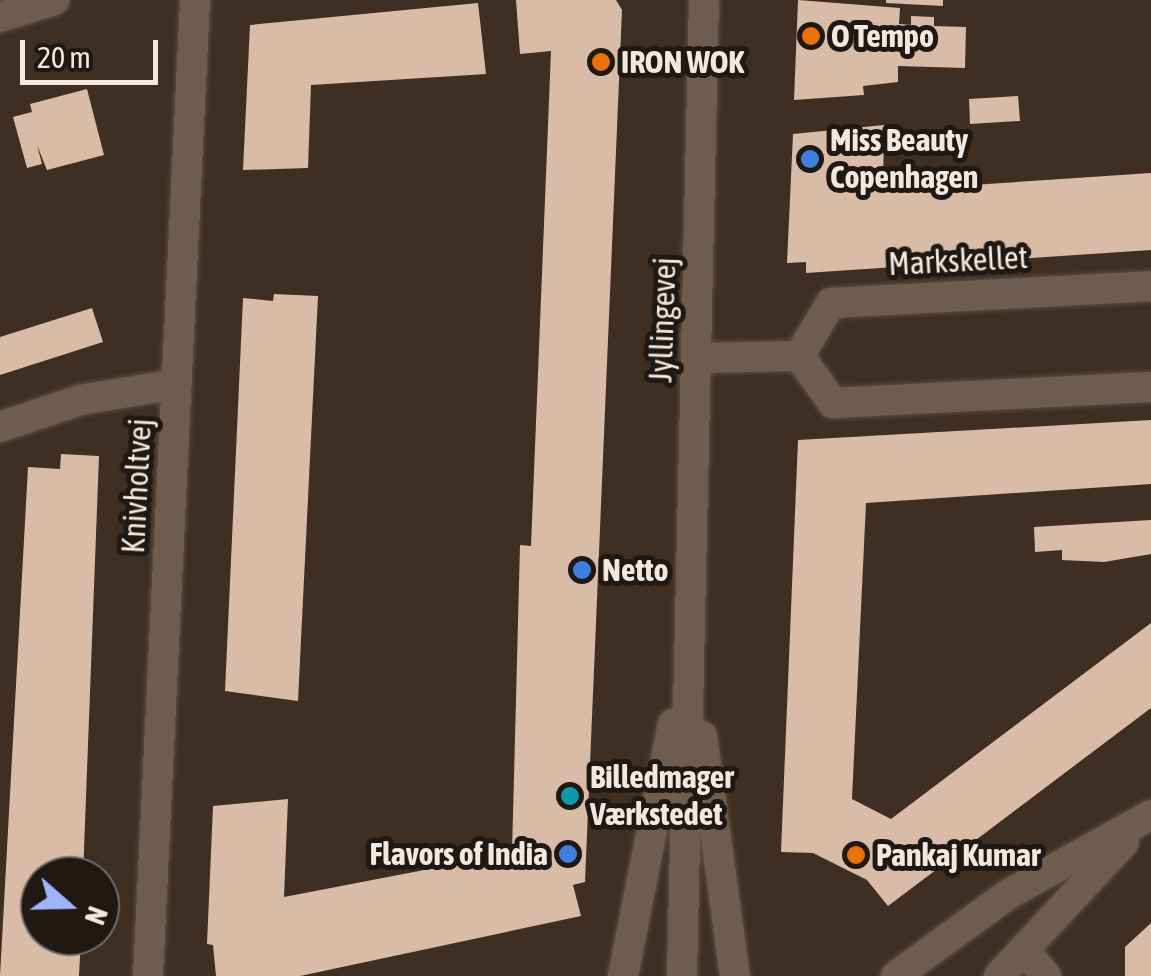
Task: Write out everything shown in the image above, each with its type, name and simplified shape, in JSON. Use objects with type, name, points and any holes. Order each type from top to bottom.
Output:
[{"type":"street","points":[[0,17],[54,0]]},
{"type":"street","name":"Knivholtvej","points":[[148,976],[196,0]]},
{"type":"street","name":"Jyllingevej","points":[[682,976],[704,0]]},
{"type":"street","name":"Markskellet","points":[[799,356],[831,303],[1151,286]]},
{"type":"street","points":[[696,358],[799,356],[833,403],[1151,387]]},
{"type":"street","points":[[0,427],[80,400],[177,384]]},
{"type":"street","points":[[623,976],[689,643]]},
{"type":"street","name":"Jyllingevej","points":[[689,643],[735,976]]},
{"type":"street","points":[[999,976],[1145,820]]},
{"type":"street","points":[[896,976],[1007,895],[1145,820]]},
{"type":"street","points":[[1025,951],[1046,976]]},
{"type":"building","points":[[516,0],[616,0],[622,10],[585,882],[573,885],[581,916],[300,976],[216,976],[213,945],[207,944],[213,806],[288,799],[284,897],[512,853],[520,545],[531,546],[551,51],[520,54]]},
{"type":"building","points":[[798,0],[900,8],[899,24],[911,25],[911,16],[934,17],[934,26],[966,27],[965,68],[898,66],[898,82],[863,86],[864,95],[794,100]]},
{"type":"building","points":[[943,0],[943,6],[886,3]]},
{"type":"building","points":[[478,3],[486,74],[311,85],[308,168],[243,170],[250,25]]},
{"type":"building","points":[[87,89],[104,155],[47,170],[37,145],[42,164],[27,168],[13,117],[32,112],[30,104]]},
{"type":"building","points":[[1018,96],[1020,121],[970,124],[969,99]]},
{"type":"building","points":[[884,125],[883,191],[1151,173],[1151,250],[806,273],[806,262],[787,263],[793,134]]},
{"type":"building","points":[[274,294],[318,296],[298,701],[225,691],[243,298],[273,301]]},
{"type":"building","points":[[92,308],[103,342],[0,375],[0,337]]},
{"type":"building","points":[[1151,420],[1151,484],[866,503],[852,799],[891,819],[1151,623],[1151,708],[888,906],[867,880],[813,853],[781,852],[798,440]]},
{"type":"building","points":[[61,454],[99,456],[84,856],[20,856],[20,956],[80,956],[79,976],[0,976],[28,467],[60,469]]},
{"type":"building","points":[[1151,520],[1151,554],[1104,562],[1062,560],[1062,550],[1035,552],[1034,527]]},
{"type":"building","points":[[1151,923],[1151,976],[1125,976],[1125,947]]},
{"type":"place","name":"O Tempo","points":[[811,36]]},
{"type":"place","name":"IRON WOK","points":[[601,62]]},
{"type":"place","name":"Miss Beauty Copenhagen","points":[[810,159]]},
{"type":"place","name":"Netto","points":[[582,570]]},
{"type":"place","name":"Billedmager Værkstedet","points":[[570,796]]},
{"type":"place","name":"Flavors of India","points":[[568,854]]},
{"type":"place","name":"Pankaj Kumar","points":[[856,855]]}]
